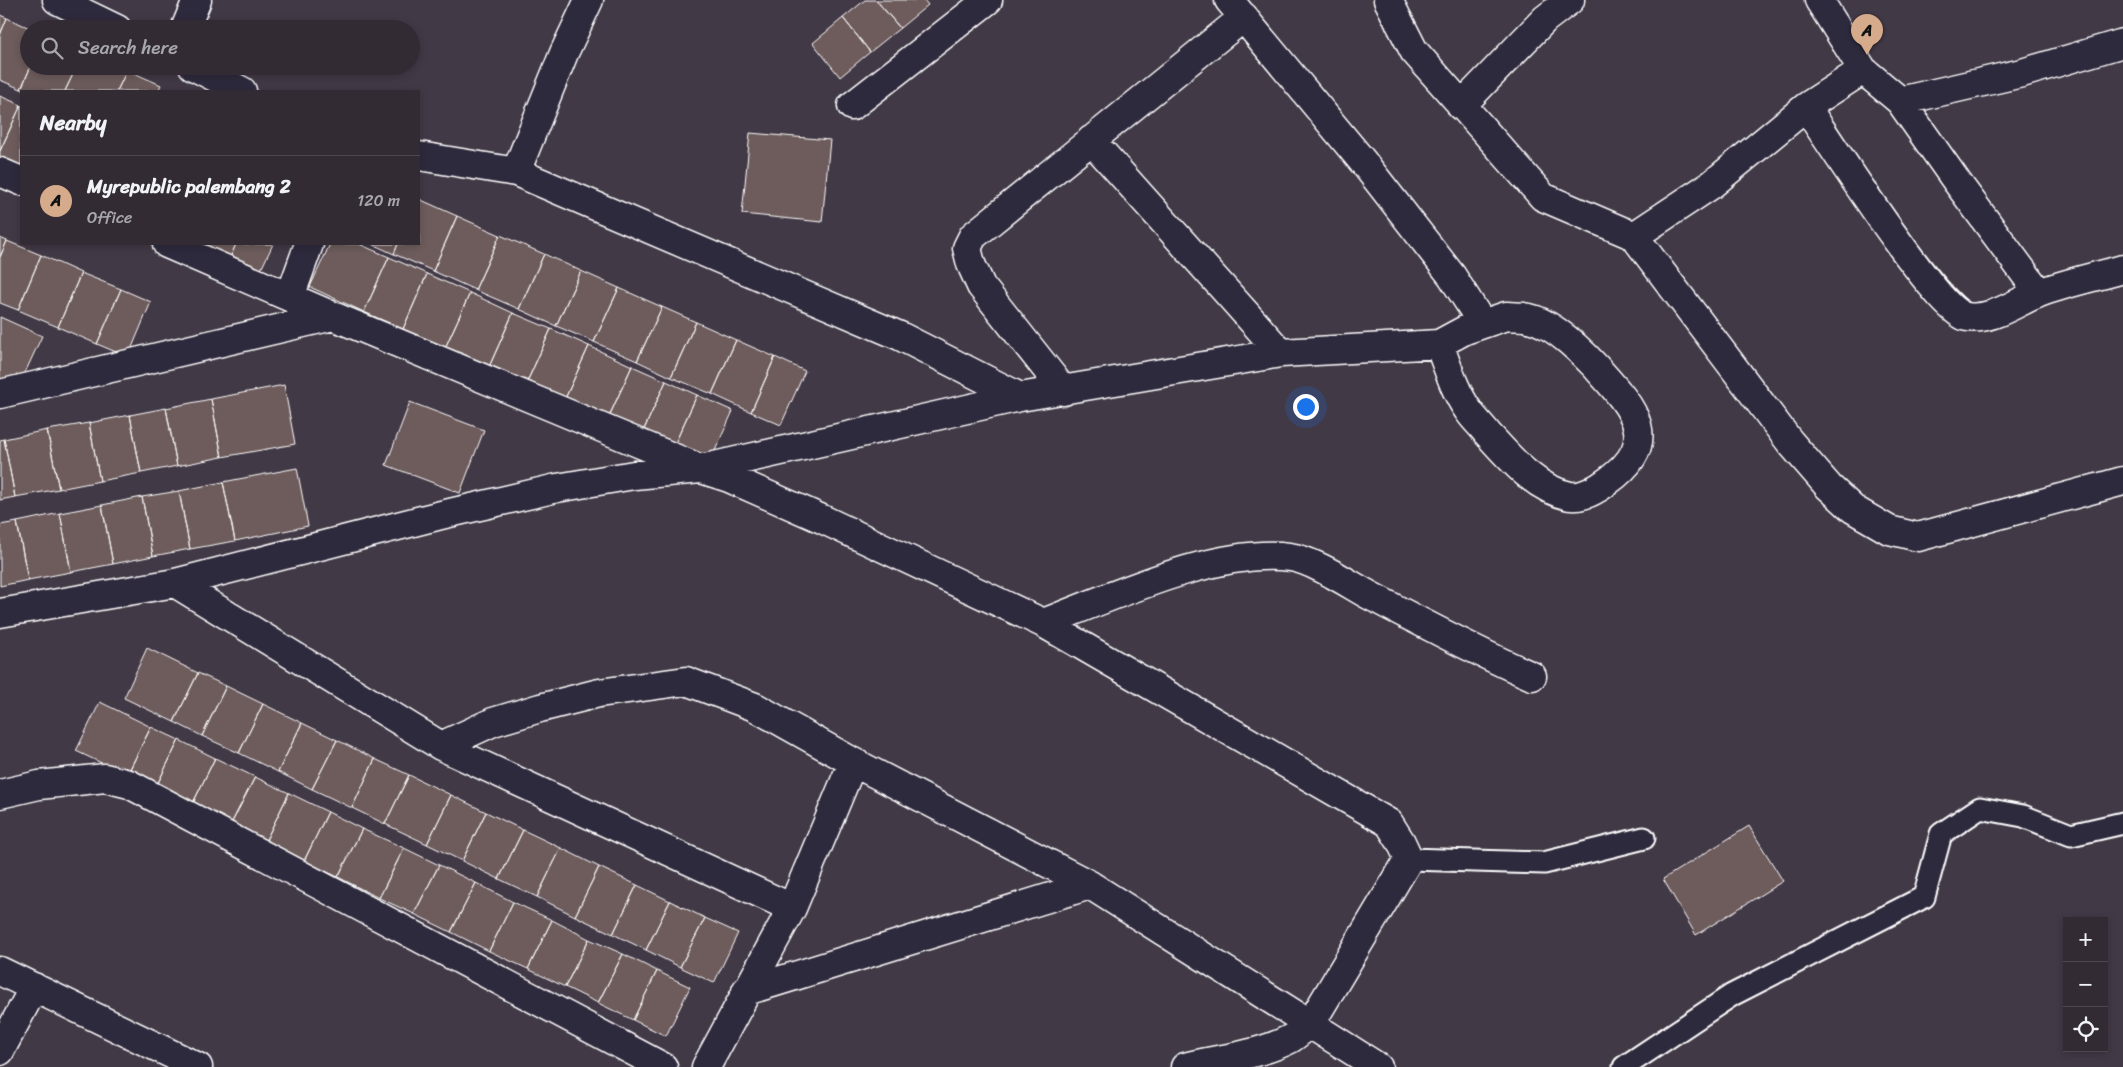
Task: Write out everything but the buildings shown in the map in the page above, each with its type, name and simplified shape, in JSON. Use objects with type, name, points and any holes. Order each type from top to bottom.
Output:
[{"type":"street","points":[[57,0],[98,20]]},
{"type":"street","points":[[188,20],[196,0]]},
{"type":"street","points":[[516,172],[564,53],[589,0]]},
{"type":"street","points":[[852,106],[988,0]]},
{"type":"street","points":[[1388,0],[1414,50],[1461,106],[1543,197],[1634,236],[1790,442],[1829,487],[1853,509],[1889,530],[1918,537],[2123,482]]},
{"type":"street","points":[[1461,106],[1545,19],[1570,0]]},
{"type":"street","points":[[1819,0],[1863,70],[1900,101],[2039,293]]},
{"type":"street","points":[[1064,391],[981,286],[971,264],[967,248],[973,236],[1091,140],[1236,9],[1364,164],[1440,261],[1482,323]]},
{"type":"street","points":[[1900,101],[2022,73],[2123,42]]},
{"type":"street","points":[[1634,236],[1711,185],[1806,107],[1863,70]]},
{"type":"street","points":[[211,75],[240,90]]},
{"type":"street","points":[[1806,107],[1894,237],[1949,306],[1966,317],[1987,316],[2039,293],[2123,269]]},
{"type":"street","points":[[1091,140],[1282,353]]},
{"type":"street","points":[[420,156],[516,172],[900,336],[1020,397]]},
{"type":"street","points":[[0,172],[20,181]]},
{"type":"street","points":[[169,245],[334,316],[701,469],[729,478],[822,519],[1043,623],[1389,823],[1409,859],[1311,1023],[1291,1039],[1258,1053],[1218,1059],[1185,1067]]},
{"type":"street","points":[[290,296],[308,245]]},
{"type":"street","points":[[0,394],[334,316]]},
{"type":"street","points":[[0,613],[175,583],[431,517],[557,488],[634,475],[701,469],[1020,397],[1282,353],[1439,344],[1482,323],[1506,316],[1530,318],[1551,328],[1587,357],[1633,412],[1639,429],[1636,449],[1625,468],[1604,484],[1581,496],[1572,496],[1558,492],[1544,485],[1508,457],[1468,410],[1458,391],[1439,344]]},
{"type":"street","points":[[1043,623],[1182,572],[1247,556],[1292,557],[1320,569],[1475,651],[1532,676]]},
{"type":"street","points":[[175,583],[441,746],[792,908]]},
{"type":"street","points":[[441,746],[493,722],[540,708],[599,693],[686,681],[755,707],[852,762],[1090,885],[1378,1067]]},
{"type":"street","points":[[706,1067],[792,908],[852,762]]},
{"type":"street","points":[[0,794],[39,785],[106,778],[129,784],[663,1067]]},
{"type":"street","points":[[746,991],[1090,885]]},
{"type":"street","points":[[0,971],[198,1067]]},
{"type":"street","points":[[0,1051],[34,987]]},
{"type":"lane","points":[[1624,1067],[1732,995],[1924,897],[1940,834],[1980,808],[2023,816],[2071,835],[2123,823]]},
{"type":"lane","points":[[1409,859],[1544,863],[1644,838]]},
{"type":"place","name":"Myrepublic palembang 2","points":[[1867,55]]}]
